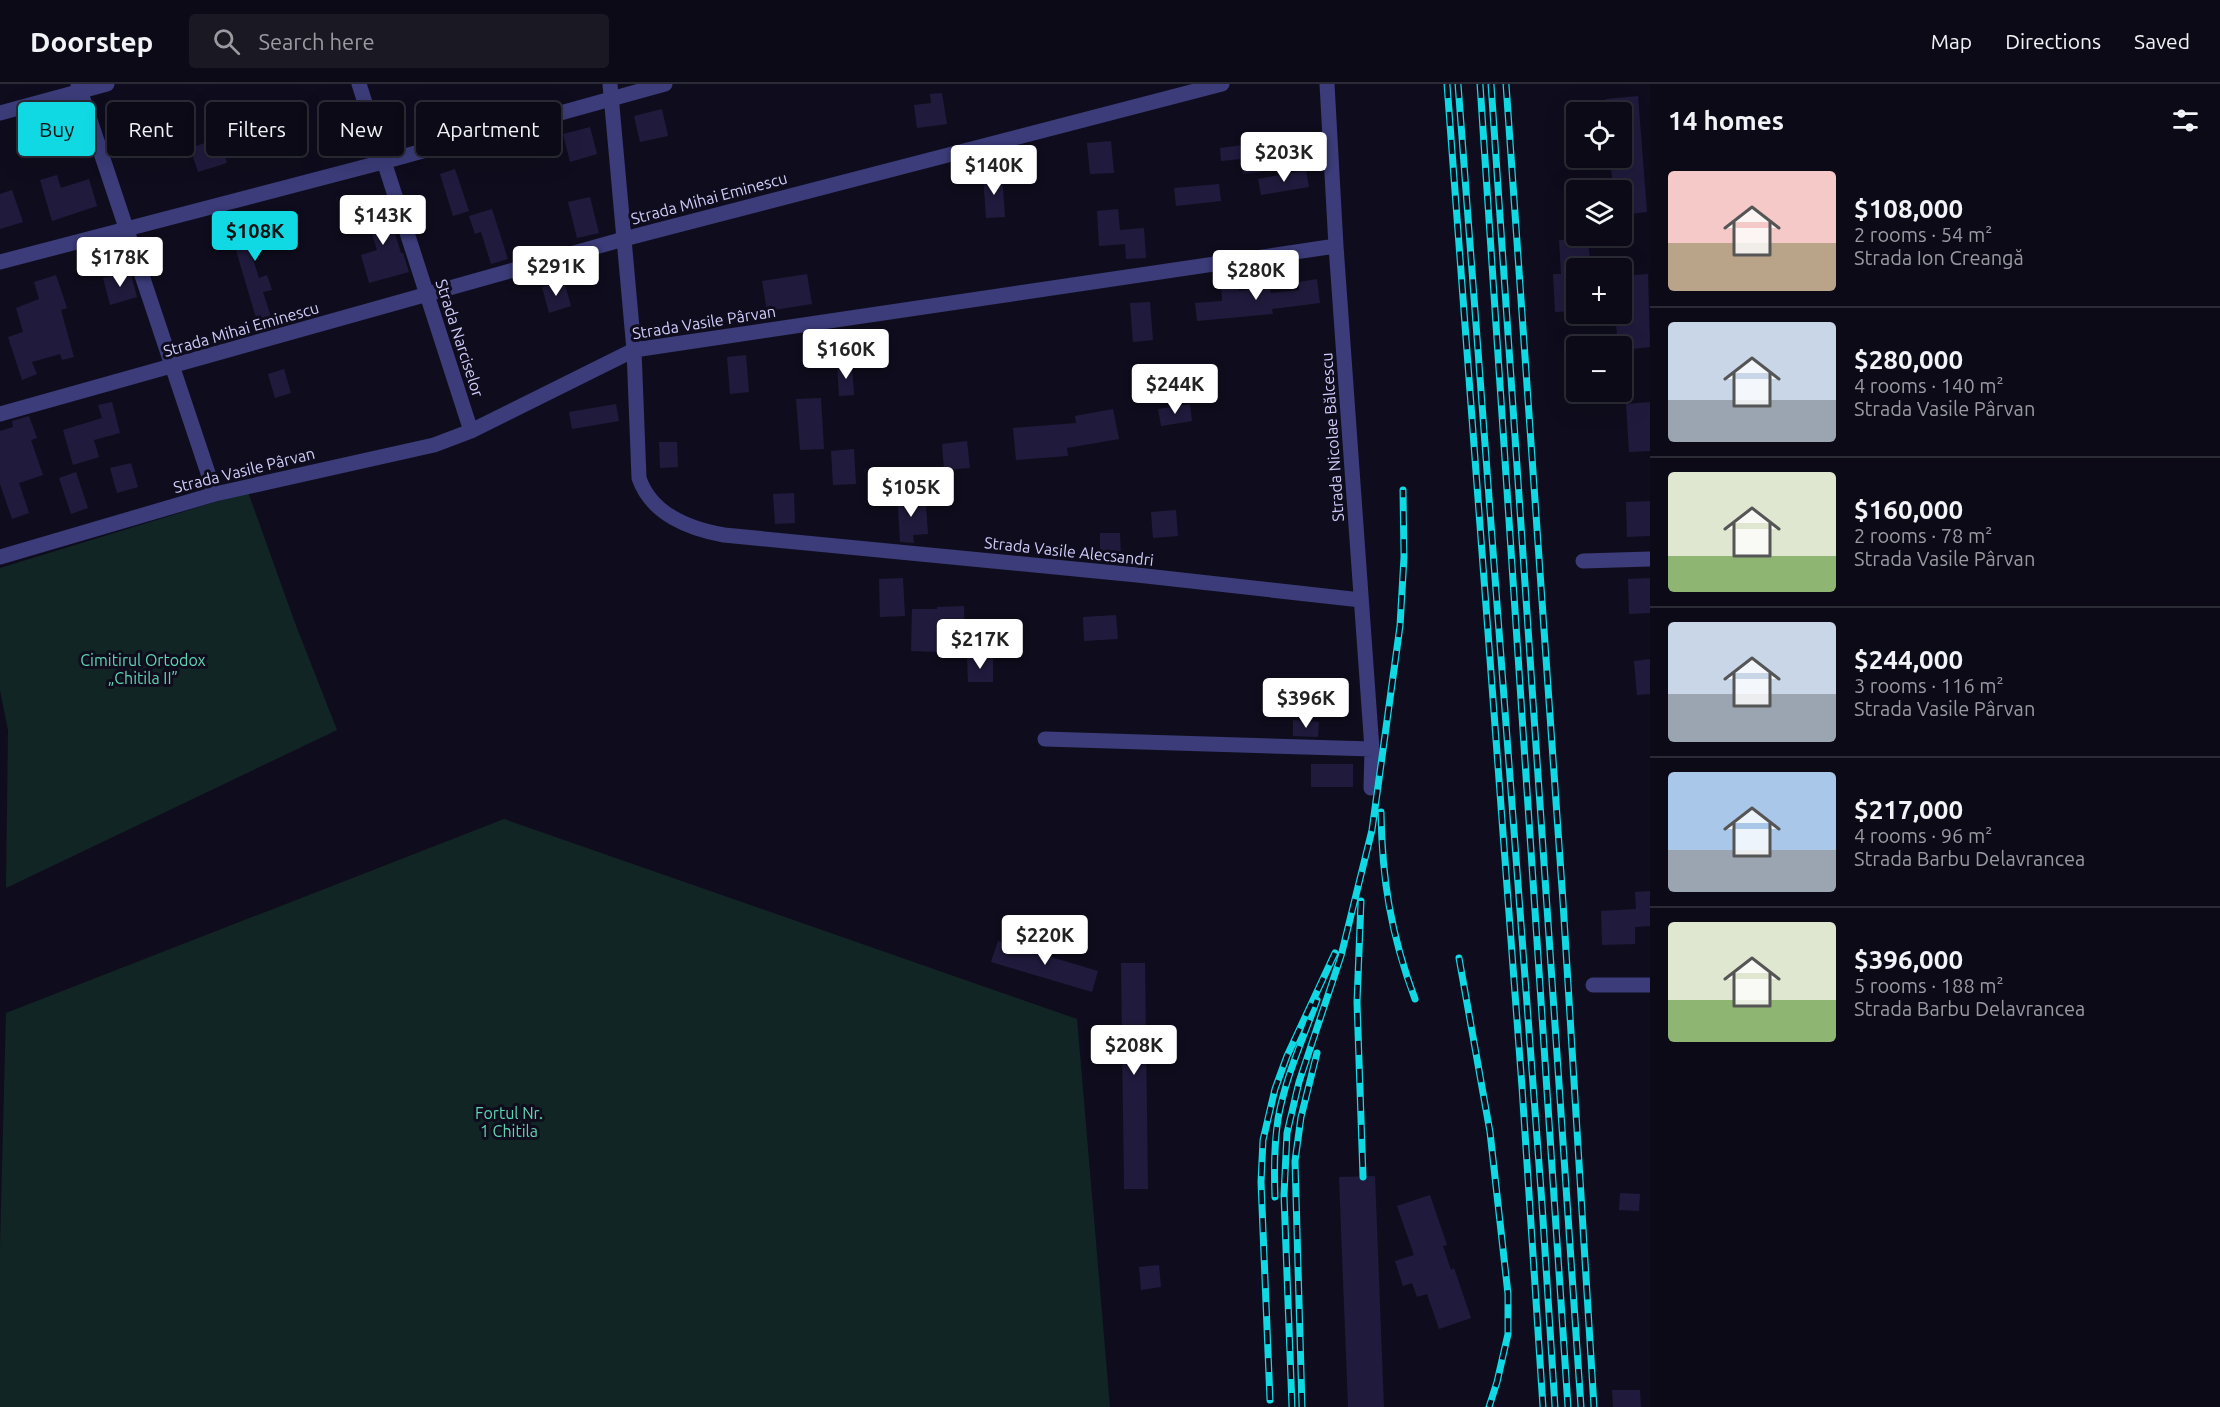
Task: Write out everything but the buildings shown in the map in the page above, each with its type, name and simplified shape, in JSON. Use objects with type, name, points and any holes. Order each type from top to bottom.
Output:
[{"type":"street","points":[[0,113],[79,88],[107,84]]},
{"type":"street","name":"Strada Narciselor","points":[[359,84],[471,431]]},
{"type":"street","points":[[0,262],[383,162],[610,91],[665,84]]},
{"type":"street","name":"Strada Mihai Eminescu","points":[[0,414],[624,239],[1221,84]]},
{"type":"street","name":"Strada Nicolae Bălcescu","points":[[1327,84],[1336,246],[1372,749],[1371,788]]},
{"type":"street","points":[[79,88],[215,494]]},
{"type":"street","name":"Strada Vasile Alecsandri","points":[[610,91],[633,350],[639,478],[647,495],[660,508],[678,520],[704,531],[724,535],[1125,574],[1361,600]]},
{"type":"street","name":"Strada Vasile Pârvan","points":[[0,557],[215,494],[434,445],[471,431],[633,350],[1336,246]]},
{"type":"street","points":[[1583,561],[1650,559]]},
{"type":"street","points":[[1045,739],[1372,749]]},
{"type":"street","points":[[1593,985],[1650,985]]},
{"type":"green space","name":"Cimitirul Ortodox „Chitila II”","points":[[248,492],[295,623],[337,730],[6,888],[8,730],[0,690],[0,568]]},
{"type":"green space","name":"Fortul Nr. 1 Chitila","points":[[504,819],[1077,1019],[1110,1407],[0,1407],[0,1247],[6,1013]]},
{"type":"railway","points":[[1447,84],[1522,1087],[1543,1407]]},
{"type":"railway","points":[[1458,84],[1542,1204],[1555,1407]]},
{"type":"railway","points":[[1480,84],[1568,1407]]},
{"type":"railway","points":[[1491,84],[1581,1407]]},
{"type":"railway","points":[[1506,84],[1563,902],[1594,1407]]},
{"type":"railway","points":[[1292,1407],[1284,1195],[1287,1133],[1299,1082],[1341,956],[1372,830],[1400,626],[1404,557],[1403,490]]},
{"type":"railway","points":[[1381,812],[1383,861],[1389,907],[1415,999]]},
{"type":"railway","points":[[1361,901],[1357,1002],[1363,1177]]},
{"type":"railway","points":[[1270,1400],[1261,1182],[1263,1140],[1275,1089],[1287,1056],[1335,953]]},
{"type":"railway","points":[[1459,958],[1490,1132],[1508,1294],[1508,1334],[1489,1407]]},
{"type":"railway","points":[[1275,1197],[1275,1148],[1281,1104],[1317,1000]]},
{"type":"railway","points":[[1302,1407],[1295,1161],[1301,1117],[1317,1053]]}]
